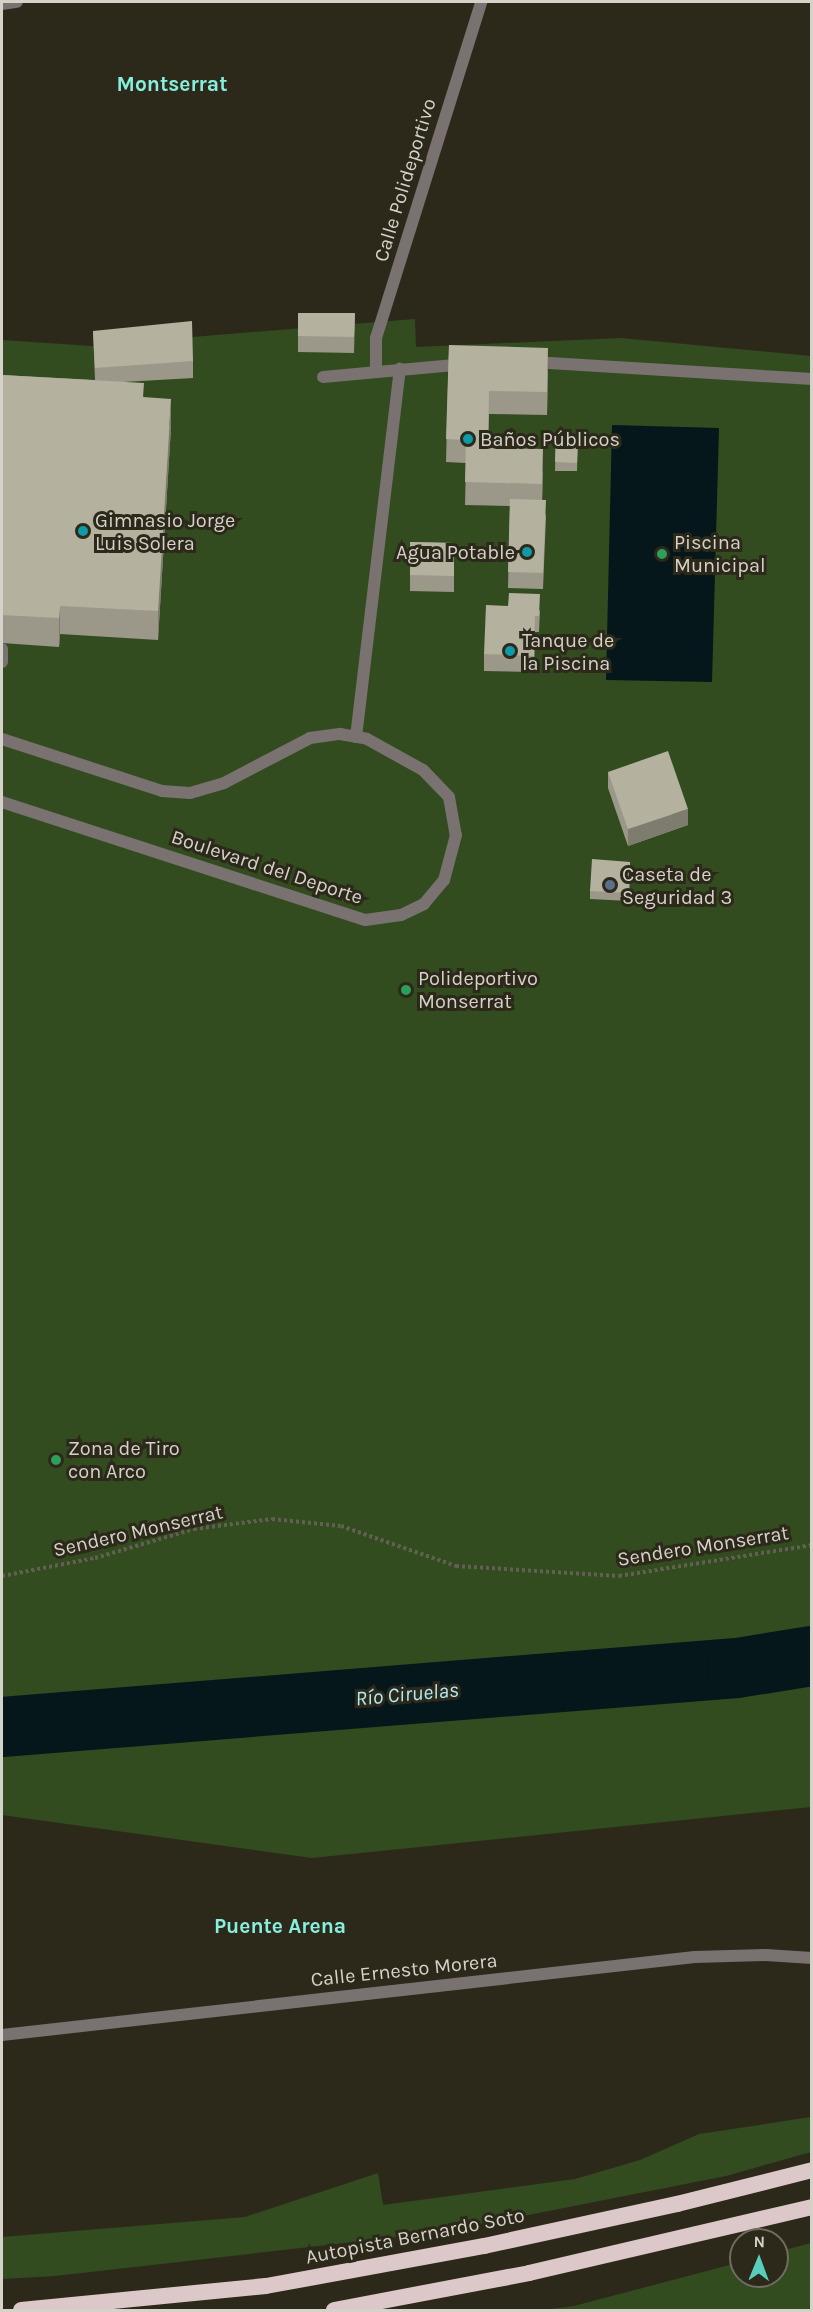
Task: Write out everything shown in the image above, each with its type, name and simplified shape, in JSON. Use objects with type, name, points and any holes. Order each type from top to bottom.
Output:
[{"type":"highway","name":"Autopista Bernardo Soto","points":[[21,2310],[266,2286],[495,2244],[677,2204],[812,2170]]},
{"type":"highway","points":[[334,2310],[529,2273],[812,2207]]},
{"type":"street","points":[[2,4],[17,2]]},
{"type":"street","name":"Calle Polideportivo","points":[[376,372],[376,338],[481,2]]},
{"type":"street","points":[[515,361],[812,380]]},
{"type":"street","points":[[323,377],[480,362]]},
{"type":"street","points":[[356,737],[399,369]]},
{"type":"street","points":[[2,649],[2,663]]},
{"type":"street","name":"Boulevard del Deporte","points":[[2,739],[162,791],[190,793],[224,783],[310,738],[340,734],[356,737],[392,751],[423,770],[449,797],[456,835],[444,880],[424,904],[401,915],[365,920],[2,802]]},
{"type":"street","name":"Calle Ernesto Morera","points":[[2,2035],[695,1957],[766,1955],[812,1958]]},
{"type":"path","name":"Sendero Monserrat","points":[[2,1576],[95,1558],[194,1529],[272,1519],[341,1526],[456,1566],[619,1576],[812,1545]]},
{"type":"green space","name":"Polideportivo Monserrat","points":[[415,319],[416,347],[621,338],[811,356],[811,1807],[312,1858],[2,1815],[2,340],[106,347],[192,337]]},
{"type":"green space","points":[[811,2117],[811,2152],[726,2176],[442,2232],[55,2276],[2,2279],[2,2237],[245,2217],[378,2173],[383,2205],[575,2179],[640,2160],[699,2134]]},
{"type":"green space","points":[[811,2243],[811,2310],[543,2310],[574,2306],[729,2265],[729,2288],[789,2288],[789,2249]]},
{"type":"shaded area","name":"Piscina Municipal","points":[[612,425],[719,428],[712,682],[606,680]]},
{"type":"building","points":[[298,313],[355,313],[354,337],[298,336]]},
{"type":"building","points":[[192,321],[193,361],[95,368],[93,331]]},
{"type":"building","name":"Baños Públicos","points":[[449,345],[548,348],[547,392],[489,391],[488,448],[543,449],[542,484],[465,482],[466,440],[446,439]]},
{"type":"building","name":"Gimnasio Jorge Luis Solera","points":[[2,375],[144,383],[143,397],[171,399],[158,611],[60,606],[59,618],[2,615]]},
{"type":"building","points":[[556,435],[578,435],[577,463],[555,462]]},
{"type":"building","name":"Agua Potable","points":[[510,499],[546,500],[543,573],[508,572]]},
{"type":"building","points":[[410,542],[454,543],[454,576],[410,575]]},
{"type":"building","name":"Tanque de la Piscina","points":[[509,593],[540,594],[539,616],[535,616],[534,656],[484,654],[486,605],[508,606]]},
{"type":"building","points":[[668,751],[688,809],[628,829],[608,772]]},
{"type":"building","name":"Caseta de Seguridad 3","points":[[592,859],[630,862],[629,893],[590,891]]},
{"type":"waterway","name":"Río Ciruelas","points":[[2,1727],[737,1668],[812,1656]]},
{"type":"place","name":"Baños Públicos","points":[[468,439]]},
{"type":"place","name":"Gimnasio Jorge Luis Solera","points":[[83,531]]},
{"type":"place","name":"Agua Potable","points":[[527,552]]},
{"type":"place","name":"Piscina Municipal","points":[[662,554]]},
{"type":"place","name":"Tanque de la Piscina","points":[[510,651]]},
{"type":"place","name":"Caseta de Seguridad 3","points":[[610,885]]},
{"type":"place","name":"Polideportivo Monserrat","points":[[406,990]]},
{"type":"place","name":"Zona de Tiro con Arco","points":[[56,1460]]},
{"type":"district","name":"Montserrat","points":[[172,84]]},
{"type":"district","name":"Puente Arena","points":[[280,1926]]}]
